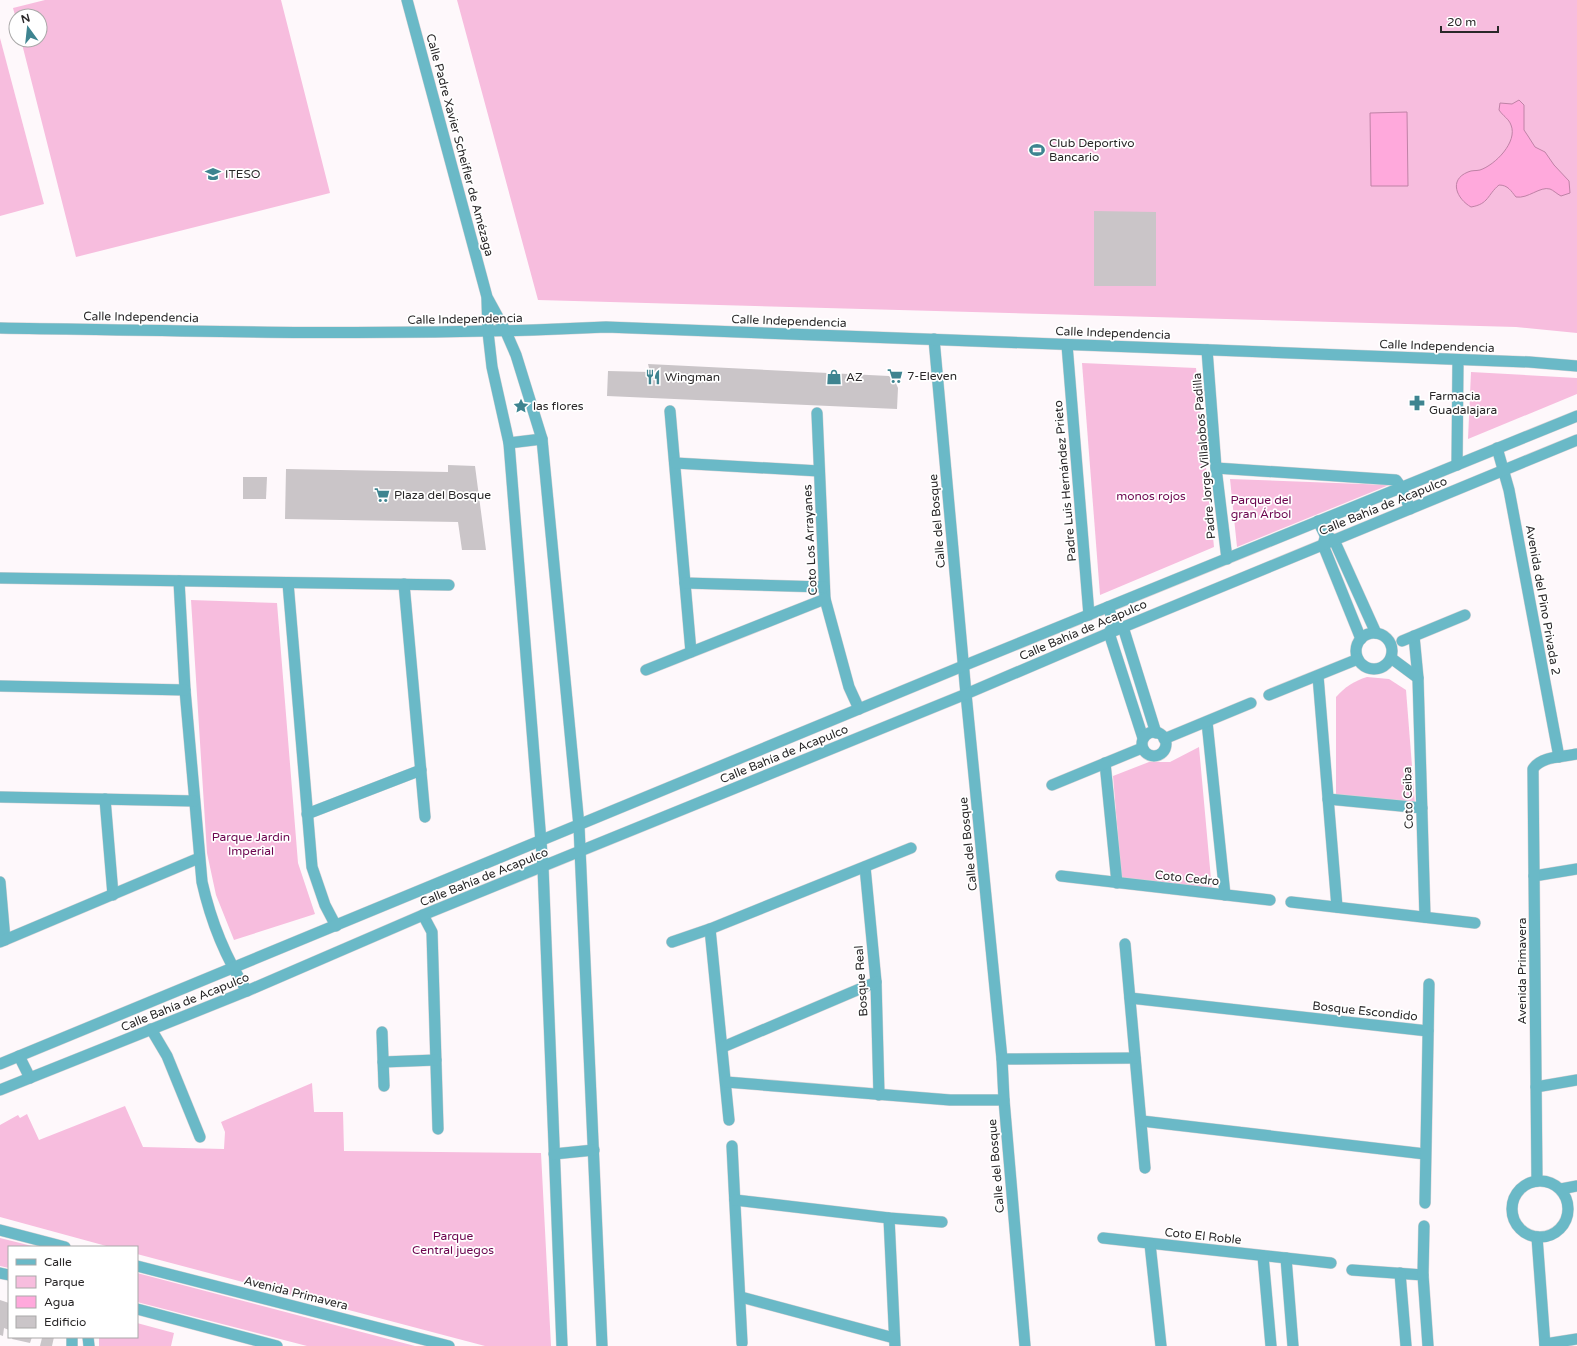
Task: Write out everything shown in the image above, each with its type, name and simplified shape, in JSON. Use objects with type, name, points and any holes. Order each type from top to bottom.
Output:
[{"type":"street","name":"Calle Padre Xavier Scheifler de Amézaga","points":[[407,0],[487,297],[506,332],[516,355],[542,439],[581,851],[602,1346]]},
{"type":"street","name":"Calle Padre Xavier Scheifler de Amézaga","points":[[487,297],[488,332],[492,367],[509,443],[543,867],[562,1346]]},
{"type":"street","name":"Calle Independencia","points":[[0,328],[364,334],[506,332],[606,327],[1529,362],[1577,366]]},
{"type":"street","name":"Calle del Bosque","points":[[934,340],[963,666],[1002,1059],[1004,1100],[1025,1346]]},
{"type":"street","name":"Padre Luis Hernández Prieto","points":[[1067,345],[1089,615]]},
{"type":"street","name":"Padre Jorge Villalobos Padilla","points":[[1207,350],[1216,468],[1227,559]]},
{"type":"street","points":[[1457,465],[1458,360]]},
{"type":"street","points":[[670,411],[691,652]]},
{"type":"street","name":"Coto Los Arrayanes","points":[[817,413],[825,600],[849,687],[859,709]]},
{"type":"street","name":"Calle Bahía de Acapulco","points":[[0,1064],[541,842],[963,666],[1577,416]]},
{"type":"street","points":[[509,443],[542,439]]},
{"type":"street","name":"Calle Bahía de Acapulco","points":[[0,1090],[247,991],[423,915],[966,694],[1115,628],[1328,540],[1410,509],[1577,440]]},
{"type":"street","name":"Avenida del Pino Privada 2","points":[[1497,448],[1509,490],[1559,757]]},
{"type":"street","points":[[675,463],[819,471]]},
{"type":"street","points":[[1216,468],[1396,480],[1401,487],[1410,509]]},
{"type":"street","points":[[1318,521],[1376,633]]},
{"type":"street","points":[[1328,540],[1361,639]]},
{"type":"street","points":[[0,578],[449,585]]},
{"type":"street","points":[[179,581],[185,690],[199,858],[207,905],[214,928],[232,968],[247,991]]},
{"type":"street","points":[[288,583],[312,867],[325,905],[336,926]]},
{"type":"street","points":[[685,583],[824,587]]},
{"type":"street","points":[[404,584],[425,817]]},
{"type":"street","points":[[646,670],[825,600]]},
{"type":"street","points":[[1108,607],[1115,628],[1160,736],[1164,750],[1158,756],[1150,756],[1143,743],[1115,628]]},
{"type":"street","points":[[1402,641],[1465,615]]},
{"type":"street","points":[[1376,633],[1383,635],[1390,643],[1392,649],[1391,658],[1385,666],[1375,669],[1366,668],[1358,659],[1356,650],[1361,639],[1368,634],[1376,633]]},
{"type":"street","name":"Coto Ceiba","points":[[1414,636],[1418,678],[1425,917]]},
{"type":"street","points":[[1391,658],[1418,678]]},
{"type":"street","points":[[1269,695],[1358,659]]},
{"type":"street","points":[[1318,676],[1337,907]]},
{"type":"street","points":[[0,686],[185,690]]},
{"type":"street","points":[[1052,785],[1105,764],[1143,743],[1149,734],[1160,736],[1206,722],[1251,703]]},
{"type":"street","name":"Coto Cedro","points":[[1061,876],[1224,895],[1206,722]]},
{"type":"street","points":[[1559,757],[1577,754]]},
{"type":"street","name":"Avenida Primavera","points":[[1537,1181],[1533,768],[1536,763],[1559,757]]},
{"type":"street","points":[[1105,764],[1117,883]]},
{"type":"street","points":[[307,814],[421,770]]},
{"type":"street","points":[[0,796],[194,801]]},
{"type":"street","points":[[105,799],[113,894]]},
{"type":"street","points":[[1328,799],[1422,808]]},
{"type":"street","points":[[672,942],[710,929],[911,848]]},
{"type":"street","points":[[0,882],[2,941],[199,858]]},
{"type":"street","name":"Bosque Real","points":[[865,867],[876,982],[879,1094]]},
{"type":"street","points":[[1534,876],[1577,869]]},
{"type":"street","points":[[1224,895],[1270,900]]},
{"type":"street","points":[[1291,902],[1475,923]]},
{"type":"street","points":[[423,915],[432,932],[438,1129]]},
{"type":"street","points":[[710,929],[723,1047],[729,1120]]},
{"type":"street","points":[[1125,944],[1145,1168]]},
{"type":"street","points":[[723,1047],[876,982]]},
{"type":"street","points":[[1428,1031],[1429,984]]},
{"type":"street","name":"Bosque Escondido","points":[[1130,998],[1428,1031],[1425,1203]]},
{"type":"street","points":[[152,1029],[167,1056],[200,1137]]},
{"type":"street","points":[[382,1032],[384,1086]]},
{"type":"street","points":[[19,1056],[30,1078]]},
{"type":"street","points":[[1002,1059],[1135,1058]]},
{"type":"street","points":[[383,1062],[436,1060]]},
{"type":"street","points":[[1536,1087],[1577,1080]]},
{"type":"street","points":[[726,1082],[950,1100],[1004,1100]]},
{"type":"street","points":[[1142,1121],[1425,1154]]},
{"type":"street","points":[[732,1146],[742,1342]]},
{"type":"street","points":[[554,1154],[594,1150]]},
{"type":"street","points":[[1566,1222],[1569,1205],[1561,1189],[1550,1182],[1537,1181],[1526,1185],[1517,1192],[1513,1203],[1513,1215],[1518,1226],[1526,1233],[1538,1237],[1554,1234],[1566,1222],[1577,1220]]},
{"type":"street","points":[[1561,1189],[1577,1186]]},
{"type":"street","points":[[735,1200],[888,1218],[942,1222]]},
{"type":"street","points":[[740,1297],[895,1342],[888,1218]]},
{"type":"street","points":[[1424,1226],[1424,1275],[1428,1346]]},
{"type":"street","points":[[0,1230],[61,1246]]},
{"type":"street","points":[[1538,1237],[1545,1345],[1577,1339]]},
{"type":"street","points":[[1103,1238],[1150,1244]]},
{"type":"street","name":"Coto El Roble","points":[[1161,1346],[1150,1244],[1331,1263]]},
{"type":"street","points":[[1263,1256],[1271,1346]]},
{"type":"street","points":[[1286,1258],[1293,1346]]},
{"type":"street","name":"Avenida Primavera","points":[[138,1266],[449,1346]]},
{"type":"street","points":[[1352,1270],[1424,1275]]},
{"type":"street","points":[[1400,1273],[1406,1346]]},
{"type":"street","points":[[138,1309],[277,1346]]},
{"type":"green space","points":[[45,0],[281,0],[330,193],[76,257],[23,48],[48,48],[48,8],[13,8]]},
{"type":"green space","name":"Club Deportivo Bancario","points":[[457,0],[1577,0],[1577,333],[1516,327],[538,300]]},
{"type":"green space","points":[[0,38],[44,204],[0,216]]},
{"type":"green space","name":"monos rojos","points":[[1082,363],[1196,368],[1214,547],[1100,595]]},
{"type":"green space","points":[[1471,372],[1577,378],[1577,394],[1468,439]]},
{"type":"green space","name":"Parque del gran Árbol","points":[[1230,479],[1389,485],[1237,547]]},
{"type":"green space","name":"Parque Jardin Imperial","points":[[191,600],[277,603],[298,863],[315,914],[234,940],[216,895],[207,853]]},
{"type":"green space","points":[[1367,677],[1389,679],[1406,690],[1415,804],[1336,798],[1336,697],[1350,685]]},
{"type":"green space","points":[[1199,747],[1212,890],[1122,885],[1113,776],[1149,762],[1170,762]]},
{"type":"green space","name":"Parque Central juegos","points":[[312,1083],[314,1112],[343,1112],[344,1151],[541,1153],[551,1346],[485,1346],[138,1254],[138,1246],[106,1246],[0,1217],[0,1125],[18,1115],[20,1118],[27,1114],[39,1140],[125,1106],[143,1147],[224,1149],[225,1132],[221,1122]]},
{"type":"green space","points":[[0,1238],[32,1246],[8,1246],[8,1268],[0,1266]]},
{"type":"green space","points":[[138,1273],[415,1346],[307,1346],[138,1302]]},
{"type":"green space","points":[[138,1323],[174,1333],[171,1346],[99,1346],[99,1338],[138,1338]]},
{"type":"water","points":[[1519,100],[1524,105],[1524,130],[1535,147],[1545,152],[1554,165],[1569,181],[1570,193],[1561,196],[1551,190],[1542,189],[1525,196],[1516,197],[1507,187],[1499,185],[1485,201],[1477,206],[1471,207],[1466,204],[1459,195],[1456,184],[1462,175],[1486,167],[1504,152],[1511,138],[1512,132],[1510,123],[1499,110],[1500,103],[1512,104]]},
{"type":"water","points":[[1407,112],[1408,186],[1371,186],[1370,113]]},
{"type":"building","points":[[1094,211],[1156,212],[1156,286],[1094,286]]},
{"type":"building","points":[[648,364],[889,376],[895,381],[898,388],[897,409],[607,396],[608,371],[650,372]]},
{"type":"building","name":"Plaza del Bosque","points":[[448,465],[475,466],[486,550],[462,550],[458,522],[285,519],[286,469],[448,472]]},
{"type":"building","points":[[243,477],[267,477],[266,499],[243,499]]},
{"type":"building","points":[[0,1300],[8,1303],[8,1330],[4,1328],[3,1336],[0,1335]]},
{"type":"building","points":[[12,1338],[32,1338],[30,1343]]},
{"type":"building","points":[[42,1338],[54,1338],[52,1346],[40,1346]]},
{"type":"place","name":"Club Deportivo Bancario","points":[[1037,150]]},
{"type":"place","name":"ITESO","points":[[213,174]]},
{"type":"place","name":"7-Eleven","points":[[895,376]]},
{"type":"place","name":"Wingman","points":[[653,377]]},
{"type":"place","name":"AZ","points":[[834,377]]},
{"type":"place","name":"Farmacia Guadalajara","points":[[1417,403]]},
{"type":"place","name":"las flores","points":[[521,406]]},
{"type":"place","name":"Plaza del Bosque","points":[[382,495]]}]
